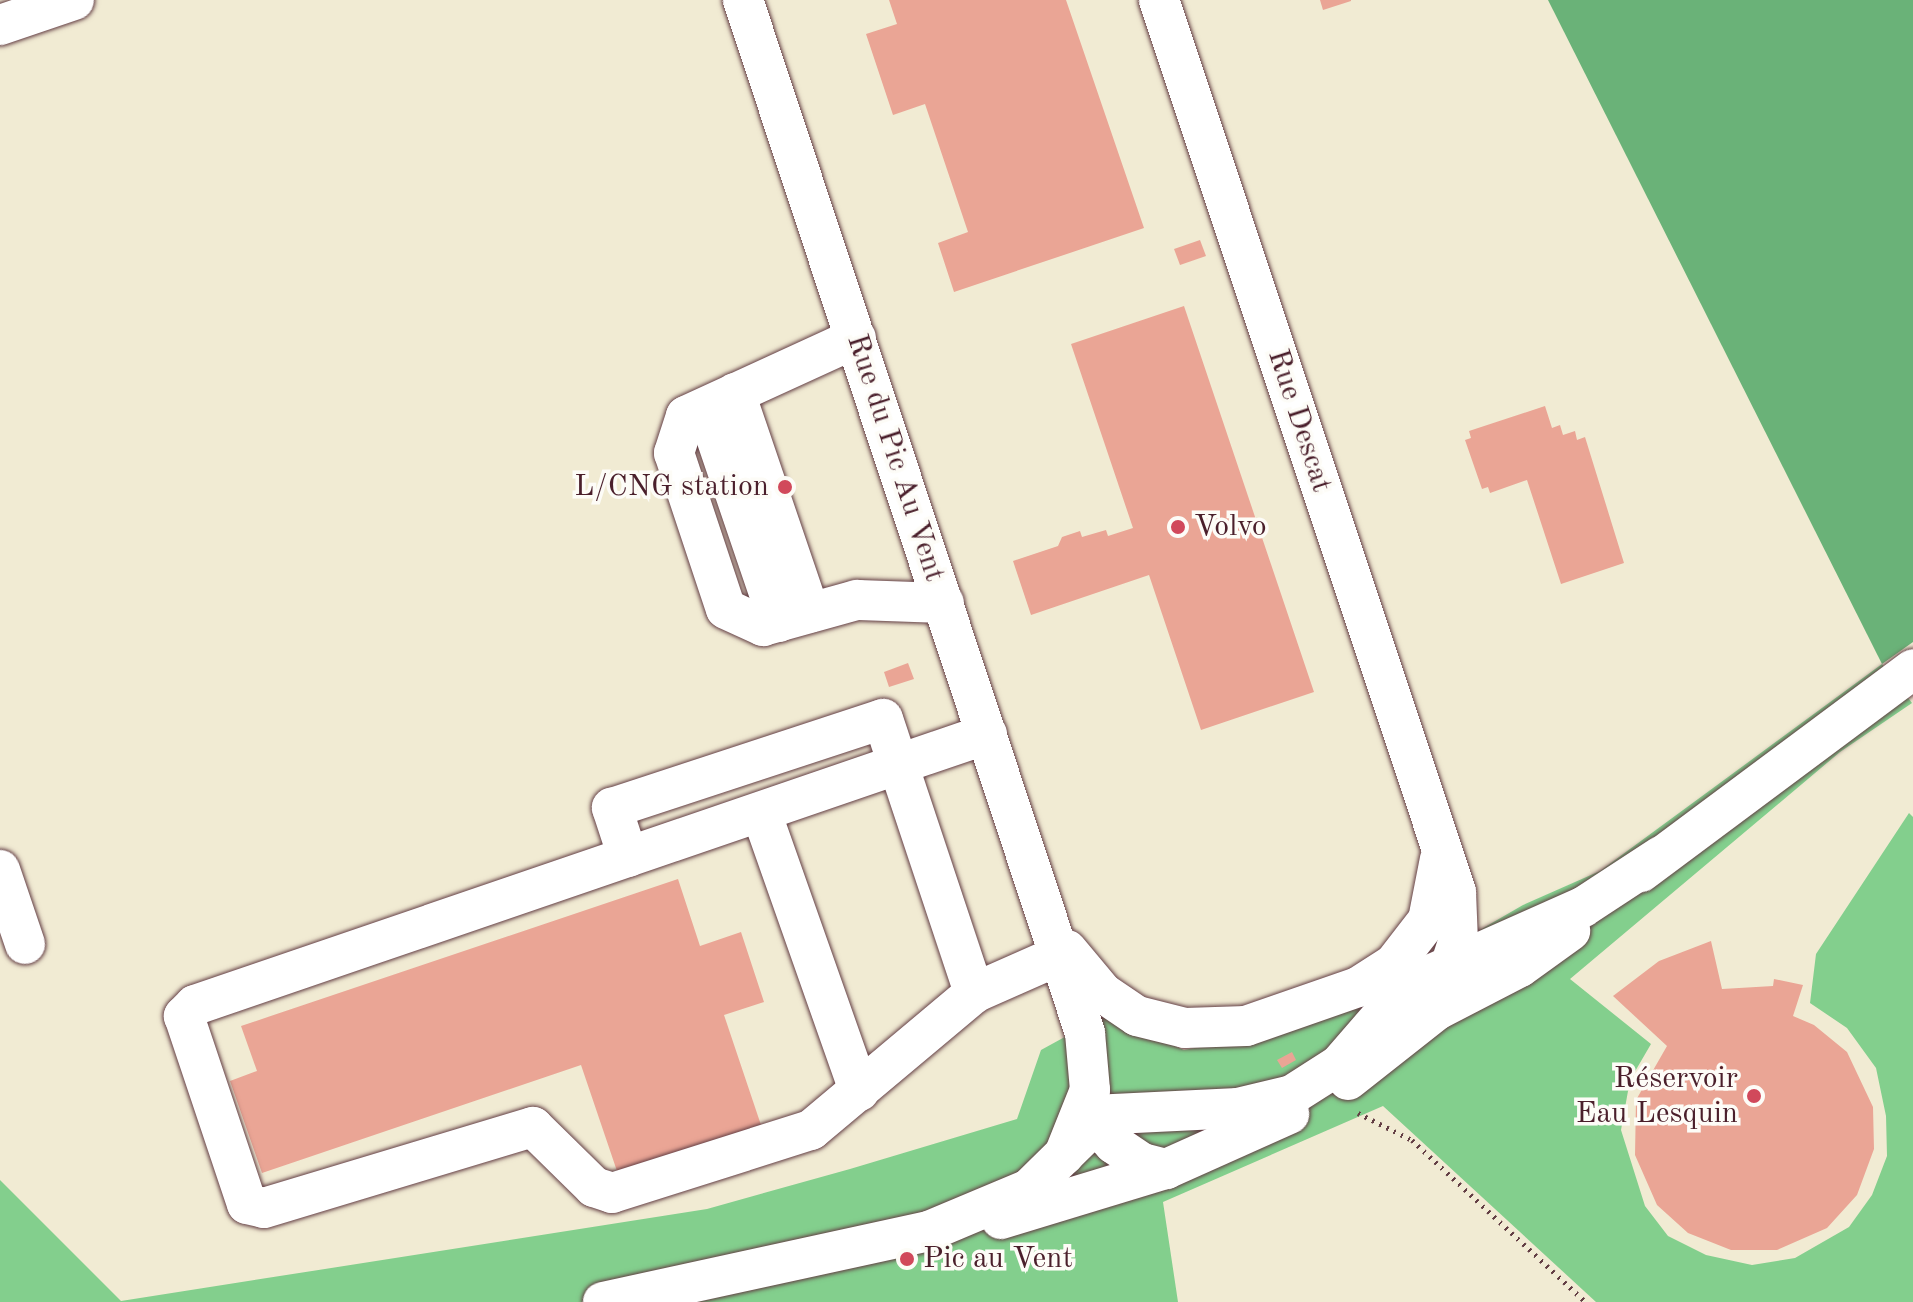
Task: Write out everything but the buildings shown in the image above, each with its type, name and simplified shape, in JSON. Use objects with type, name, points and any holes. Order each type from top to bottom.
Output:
[{"type":"street","points":[[0,25],[74,0]]},
{"type":"street","name":"Rue du Pic Au Vent","points":[[743,0],[1085,1033],[1093,1108],[1064,1155],[1019,1195],[929,1231]]},
{"type":"street","name":"Rue Descat","points":[[1159,0],[1458,904],[1454,961],[1421,1023]]},
{"type":"street","points":[[856,338],[686,416],[674,453],[721,595],[726,609],[763,626],[857,600],[944,603]]},
{"type":"street","points":[[720,401],[794,617]]},
{"type":"street","points":[[603,1302],[1032,1211],[1166,1169],[1292,1113],[1339,1086],[1583,907],[1661,856],[1913,669]]},
{"type":"street","points":[[628,857],[612,808],[883,719],[974,993]]},
{"type":"street","points":[[987,734],[195,1005],[184,1016],[247,1204],[264,1208],[533,1127],[594,1187],[612,1193],[811,1130],[974,993],[1060,955]]},
{"type":"street","points":[[761,812],[859,1091]]},
{"type":"street","name":"Rue Descat","points":[[1331,997],[1376,977],[1409,951],[1436,896],[1440,842]]},
{"type":"street","points":[[0,870],[25,944]]},
{"type":"street","name":"Rue du Pic Au Vent","points":[[1048,916],[1078,968],[1103,993],[1125,1010],[1162,1025],[1246,1026],[1331,997]]},
{"type":"street","points":[[1093,1108],[1238,1108],[1292,1095],[1339,1065],[1406,989],[1454,961],[1541,939]]},
{"type":"street","points":[[1093,1108],[1131,1157],[1166,1169]]},
{"type":"path","points":[[1339,1086],[1362,1119],[1412,1140],[1586,1302]]},
{"type":"green space","points":[[1548,0],[1913,0],[1913,642],[1882,664]]},
{"type":"green space","points":[[1882,664],[1912,703],[1840,752],[1570,979],[1651,1044],[1630,1080],[1621,1130],[1645,1206],[1668,1236],[1706,1255],[1752,1265],[1795,1258],[1849,1227],[1872,1195],[1887,1156],[1886,1116],[1876,1068],[1847,1028],[1810,1003],[1816,954],[1909,813],[1913,817],[1913,1302],[1596,1302],[1383,1106],[1163,1202],[1178,1302],[0,1302],[0,1180],[121,1301],[707,1209],[850,1169],[1017,1119],[1041,1050],[1103,1016],[1184,1050],[1273,1033],[1364,997],[1523,905],[1600,871]]},
{"type":"place","name":"L/CNG station","points":[[785,487]]},
{"type":"place","name":"Volvo","points":[[1178,527]]},
{"type":"place","name":"Réservoir Eau Lesquin","points":[[1754,1096]]},
{"type":"place","name":"Pic au Vent","points":[[907,1259]]}]
